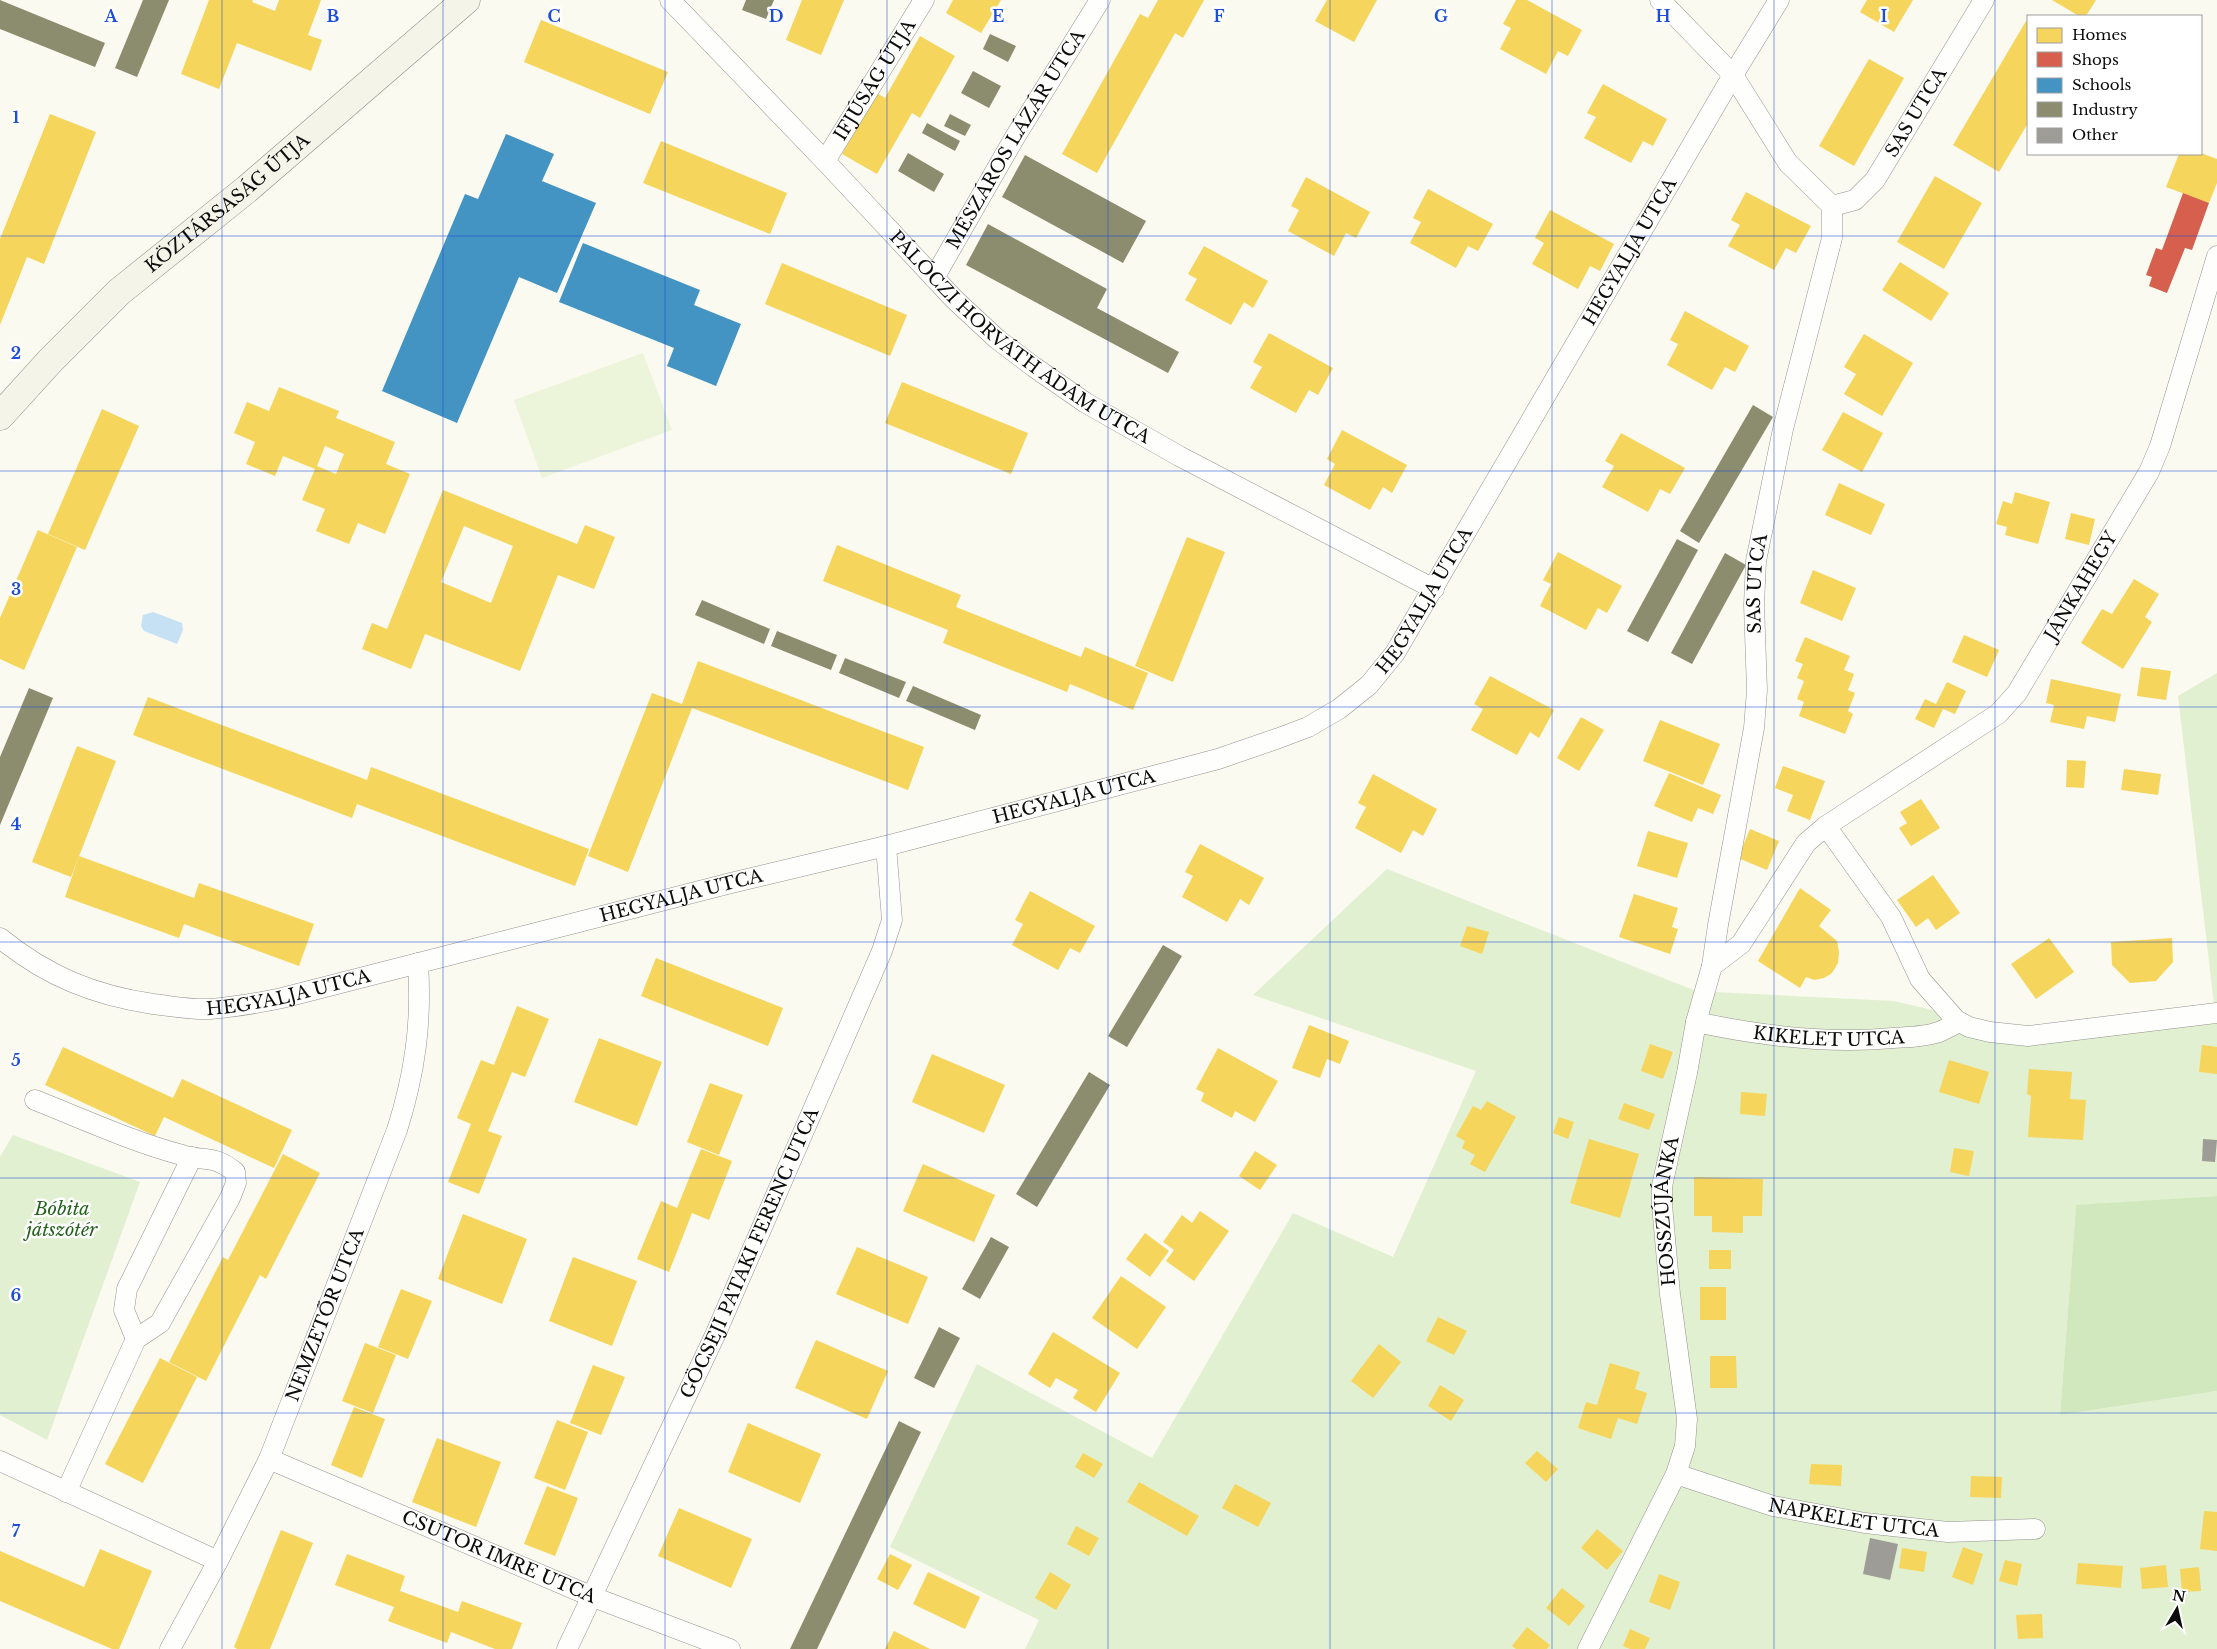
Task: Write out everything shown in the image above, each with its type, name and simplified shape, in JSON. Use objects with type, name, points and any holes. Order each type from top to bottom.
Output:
[{"type":"street","name":"KÖZTÁRSASÁG ÚTJA","points":[[0,416],[50,361],[119,292],[247,189],[466,0]]},
{"type":"street","name":"PÁLÓCZI HORVÁTH ÁDÁM UTCA","points":[[670,0],[825,161],[934,278],[997,338],[1086,403],[1179,456],[1434,589]]},
{"type":"street","name":"IFJÚSÁG ÚTJA","points":[[825,161],[924,0]]},
{"type":"street","name":"MÉSZÁROS LÁZÁR UTCA","points":[[934,278],[1015,137],[1100,0]]},
{"type":"street","points":[[1660,0],[1732,75],[1788,163],[1832,206]]},
{"type":"street","name":"HEGYALJA UTCA","points":[[0,938],[20,954],[57,976],[83,988],[116,998],[208,1009],[255,1004],[886,846],[1218,759],[1308,726],[1356,697],[1384,669],[1434,589],[1732,75],[1779,0]]},
{"type":"street","name":"SAS UTCA","points":[[1712,966],[1754,728],[1757,690],[1754,605],[1756,562],[1783,429],[1830,247],[1833,219],[1832,206],[1855,200],[1875,180],[1984,0]]},
{"type":"street","name":"JÁNKAHEGY","points":[[1826,826],[1998,714],[2017,693],[2149,472],[2160,446],[2217,256]]},
{"type":"street","points":[[1712,966],[1741,944],[1806,843],[1826,826],[1891,917],[1920,979],[1960,1022],[1990,1032],[2028,1036],[2217,1013]]},
{"type":"street","name":"GÖCSEJI PATAKI FERENC UTCA","points":[[567,1649],[716,1333],[882,951],[892,920],[886,846]]},
{"type":"street","name":"NEMZETŐR UTCA","points":[[170,1649],[218,1561],[269,1459],[397,1130],[408,1096],[416,1054],[420,1021],[418,963]]},
{"type":"street","name":"HOSSZÚJÁNKA","points":[[1588,1649],[1676,1474],[1685,1446],[1687,1419],[1670,1294],[1662,1186],[1687,1073],[1696,1022],[1712,966]]},
{"type":"street","name":"KIKELET UTCA","points":[[1696,1022],[1744,1032],[1806,1039],[1864,1041],[1916,1037],[1938,1032],[1960,1022]]},
{"type":"street","points":[[35,1100],[183,1156],[211,1158],[226,1165],[235,1172],[236,1184],[160,1323],[136,1339],[66,1492]]},
{"type":"street","points":[[136,1339],[124,1310],[127,1289],[192,1157]]},
{"type":"street","name":"CSUTOR IMRE UTCA","points":[[269,1459],[593,1597],[730,1649]]},
{"type":"street","points":[[0,1461],[218,1561]]},
{"type":"street","name":"NAPKELET UTCA","points":[[1676,1474],[1774,1506],[1865,1523],[1948,1532],[2035,1529]]},
{"type":"green space","points":[[643,353],[672,430],[542,478],[514,400]]},
{"type":"green space","points":[[2217,673],[2217,1196],[2076,1206],[2060,1415],[2217,1391],[2217,1649],[1025,1649],[1039,1620],[890,1547],[977,1364],[1152,1458],[1293,1213],[1393,1257],[1476,1071],[1253,995],[1387,869],[1696,991],[1894,1001],[2023,1031],[2216,1022],[2178,696]]},
{"type":"green space","name":"Bóbita játszótér","points":[[13,1135],[140,1182],[47,1440],[0,1415],[0,1157]]},
{"type":"green space","points":[[2217,1196],[2217,1391],[2060,1415],[2076,1205]]},
{"type":"water","points":[[153,612],[182,623],[183,630],[177,644],[144,631],[141,626],[143,615]]},
{"type":"building: Homes","points":[[209,0],[253,0],[252,2],[275,11],[279,0],[321,0],[308,35],[322,40],[311,71],[237,43],[219,89],[181,74]]},
{"type":"building: Homes","points":[[802,0],[844,0],[821,55],[786,40]]},
{"type":"building: Homes","points":[[953,0],[1001,0],[981,33],[946,13]]},
{"type":"building: Homes","points":[[1158,0],[1204,0],[1183,38],[1175,33],[1097,173],[1062,154],[1140,14],[1148,18]]},
{"type":"building: Homes","points":[[1327,0],[1377,0],[1354,42],[1315,21]]},
{"type":"building: Homes","points":[[1516,0],[1527,0],[1582,30],[1568,56],[1558,51],[1546,74],[1500,49],[1511,28],[1503,24]]},
{"type":"building: Homes","points":[[1867,0],[1913,0],[1894,32],[1860,12]]},
{"type":"building: Homes","points":[[2052,0],[2096,0],[2087,15],[2077,15]]},
{"type":"building: Homes","points":[[541,20],[668,72],[650,114],[524,62]]},
{"type":"building: Homes","points":[[2027,22],[2027,125],[1999,172],[1953,145]]},
{"type":"building: Homes","points":[[920,36],[955,56],[920,118],[912,113],[877,174],[842,154],[877,93],[885,98]]},
{"type":"building: Homes","points":[[1869,59],[1904,78],[1854,166],[1819,146]]},
{"type":"building: Homes","points":[[1603,84],[1667,119],[1653,146],[1643,141],[1631,163],[1584,138],[1596,117],[1587,113]]},
{"type":"building: Homes","points":[[50,114],[96,132],[44,264],[27,257],[0,325],[0,239]]},
{"type":"building: Homes","points":[[661,141],[787,193],[770,234],[643,183]]},
{"type":"building: Homes","points":[[2202,153],[2217,159],[2217,183],[2209,203],[2166,187],[2179,155],[2202,155]]},
{"type":"building: Homes","points":[[1935,176],[1982,203],[1944,269],[1897,242]]},
{"type":"building: Homes","points":[[1306,177],[1370,212],[1356,238],[1346,233],[1334,256],[1288,231],[1299,210],[1291,206]]},
{"type":"building: Homes","points":[[1428,189],[1493,224],[1478,251],[1468,246],[1456,268],[1410,243],[1421,222],[1413,218]]},
{"type":"building: Homes","points":[[1746,192],[1811,226],[1796,253],[1786,248],[1774,270],[1728,246],[1740,225],[1731,220]]},
{"type":"building: Homes","points":[[1550,210],[1614,244],[1600,271],[1590,266],[1578,289],[1532,264],[1544,243],[1535,238]]},
{"type":"building: Homes","points":[[1204,246],[1268,281],[1253,308],[1244,302],[1231,325],[1185,300],[1197,279],[1188,274]]},
{"type":"building: Homes","points":[[1900,262],[1949,293],[1931,321],[1882,290]]},
{"type":"building: Homes","points":[[782,263],[907,315],[890,356],[765,304]]},
{"type":"building: Homes","points":[[1685,311],[1749,346],[1735,372],[1725,367],[1712,390],[1667,365],[1678,344],[1670,340]]},
{"type":"building: Homes","points":[[1269,333],[1333,368],[1318,395],[1309,390],[1296,413],[1250,388],[1262,367],[1253,362]]},
{"type":"building: Homes","points":[[1864,334],[1913,363],[1882,416],[1844,394],[1856,374],[1844,367]]},
{"type":"building: Homes","points":[[902,382],[1028,433],[1011,474],[885,423]]},
{"type":"building: Homes","points":[[279,387],[339,411],[336,418],[395,442],[386,464],[410,474],[385,534],[358,523],[349,544],[316,531],[325,509],[302,500],[315,469],[283,456],[275,476],[246,464],[255,442],[234,433],[247,402],[269,411]],"holes":[[[325,446],[344,454],[336,474],[317,466]]]},
{"type":"building: Homes","points":[[102,409],[139,426],[85,550],[48,534]]},
{"type":"building: Homes","points":[[1843,412],[1883,433],[1862,472],[1822,450]]},
{"type":"building: Homes","points":[[1342,430],[1407,465],[1392,493],[1383,487],[1370,510],[1324,485],[1335,464],[1327,459]]},
{"type":"building: Homes","points":[[1621,433],[1685,468],[1670,494],[1660,489],[1648,512],[1602,487],[1614,466],[1605,461]]},
{"type":"building: Homes","points":[[1839,483],[1885,504],[1871,535],[1825,515]]},
{"type":"building: Homes","points":[[443,490],[577,544],[585,525],[615,537],[594,589],[558,575],[520,671],[425,634],[411,669],[362,649],[372,623],[387,629]],"holes":[[[464,526],[513,546],[491,603],[441,582]]]},
{"type":"building: Homes","points":[[2015,492],[2050,502],[2038,544],[2005,535],[2007,527],[1996,524],[2003,501],[2012,504]]},
{"type":"building: Homes","points":[[2071,513],[2095,519],[2089,545],[2065,539]]},
{"type":"building: Homes","points":[[38,530],[77,547],[24,670],[0,659],[0,618]]},
{"type":"building: Homes","points":[[1187,537],[1225,552],[1173,682],[1135,666]]},
{"type":"building: Homes","points":[[837,545],[961,595],[956,607],[1081,657],[1085,647],[1148,673],[1133,710],[1070,684],[1067,692],[943,643],[948,630],[823,581]]},
{"type":"building: Homes","points":[[1558,552],[1622,586],[1607,613],[1598,608],[1586,630],[1540,606],[1551,584],[1543,580]]},
{"type":"building: Homes","points":[[1813,570],[1856,588],[1842,621],[1800,603]]},
{"type":"building: Homes","points":[[2134,579],[2159,594],[2145,617],[2152,622],[2123,669],[2081,643],[2102,609],[2112,614]]},
{"type":"building: Homes","points":[[1964,635],[1999,650],[1987,677],[1952,662]]},
{"type":"building: Homes","points":[[1805,637],[1850,656],[1844,670],[1854,674],[1848,690],[1855,693],[1848,711],[1853,714],[1845,734],[1799,716],[1804,702],[1797,699],[1804,681],[1797,678],[1803,664],[1795,661]]},
{"type":"building: Homes","points":[[698,661],[924,747],[908,790],[692,708],[628,872],[588,856],[652,693],[682,704]]},
{"type":"building: Homes","points":[[2141,667],[2171,671],[2166,700],[2137,696]]},
{"type":"building: Homes","points":[[1490,676],[1554,710],[1539,738],[1530,732],[1517,755],[1471,730],[1483,709],[1474,704]]},
{"type":"building: Homes","points":[[2051,679],[2121,694],[2115,722],[2087,716],[2084,729],[2050,722],[2054,705],[2046,703]]},
{"type":"building: Homes","points":[[1947,682],[1966,691],[1955,714],[1943,709],[1934,728],[1915,719],[1925,699],[1936,704]]},
{"type":"building: Homes","points":[[148,697],[367,780],[371,767],[589,849],[575,886],[357,804],[352,818],[133,735]]},
{"type":"building: Homes","points":[[1581,717],[1604,730],[1579,771],[1557,758]]},
{"type":"building: Homes","points":[[1660,720],[1720,744],[1703,785],[1643,761]]},
{"type":"building: Homes","points":[[77,746],[116,761],[71,877],[32,862]]},
{"type":"building: Homes","points":[[2067,760],[2086,761],[2084,788],[2066,787]]},
{"type":"building: Homes","points":[[1783,766],[1825,781],[1810,820],[1787,811],[1793,795],[1775,788]]},
{"type":"building: Homes","points":[[2124,769],[2161,774],[2158,795],[2121,790]]},
{"type":"building: Homes","points":[[1669,773],[1721,795],[1713,814],[1698,808],[1692,822],[1654,806]]},
{"type":"building: Homes","points":[[1373,774],[1437,809],[1423,836],[1413,830],[1401,853],[1355,828],[1366,807],[1358,803]]},
{"type":"building: Homes","points":[[1921,799],[1940,828],[1911,846],[1899,828],[1907,823],[1900,812]]},
{"type":"building: Homes","points":[[1750,829],[1779,841],[1767,870],[1738,858]]},
{"type":"building: Homes","points":[[1648,831],[1688,843],[1677,878],[1637,866]]},
{"type":"building: Homes","points":[[1200,844],[1264,878],[1249,905],[1240,899],[1227,922],[1182,897],[1193,876],[1185,872]]},
{"type":"building: Homes","points":[[79,856],[194,898],[199,883],[314,924],[299,966],[184,924],[179,938],[65,897]]},
{"type":"building: Homes","points":[[1933,875],[1960,913],[1936,930],[1928,918],[1916,927],[1897,900]]},
{"type":"building: Homes","points":[[1800,888],[1831,910],[1819,926],[1837,941],[1839,952],[1838,963],[1832,973],[1824,978],[1814,980],[1806,977],[1800,988],[1758,961]]},
{"type":"building: Homes","points":[[1030,891],[1095,926],[1080,953],[1070,948],[1058,970],[1012,945],[1023,924],[1015,920]]},
{"type":"building: Homes","points":[[1634,894],[1678,908],[1672,927],[1678,929],[1670,954],[1619,937]]},
{"type":"building: Homes","points":[[1467,926],[1489,932],[1482,954],[1460,946]]},
{"type":"building: Homes","points":[[2049,938],[2074,972],[2036,999],[2011,964]]},
{"type":"building: Homes","points":[[2172,938],[2173,962],[2156,981],[2130,983],[2112,965],[2111,942]]},
{"type":"building: Homes","points":[[656,958],[783,1008],[768,1046],[641,996]]},
{"type":"building: Homes","points":[[517,1006],[549,1019],[525,1077],[512,1072],[488,1131],[502,1136],[479,1194],[448,1182],[471,1124],[457,1118],[481,1060],[494,1065]]},
{"type":"building: Homes","points":[[1309,1025],[1349,1041],[1340,1064],[1327,1059],[1320,1078],[1292,1068]]},
{"type":"building: Homes","points":[[599,1038],[662,1062],[637,1126],[574,1102]]},
{"type":"building: Homes","points":[[1650,1044],[1673,1052],[1663,1079],[1641,1071]]},
{"type":"building: Homes","points":[[2202,1045],[2217,1047],[2217,1074],[2199,1072]]},
{"type":"building: Homes","points":[[63,1047],[173,1098],[182,1079],[292,1130],[274,1168],[164,1117],[155,1136],[45,1085]]},
{"type":"building: Homes","points":[[1218,1048],[1278,1081],[1255,1122],[1235,1111],[1232,1118],[1201,1101],[1204,1093],[1196,1089]]},
{"type":"building: Homes","points":[[932,1054],[1005,1085],[984,1133],[912,1102]]},
{"type":"building: Homes","points":[[1949,1060],[1989,1072],[1979,1104],[1939,1092]]},
{"type":"building: Homes","points":[[2029,1069],[2072,1072],[2070,1099],[2086,1100],[2083,1140],[2028,1137],[2031,1096],[2027,1094]]},
{"type":"building: Homes","points":[[710,1083],[743,1095],[719,1155],[687,1142]]},
{"type":"building: Homes","points":[[1741,1092],[1767,1094],[1765,1116],[1740,1114]]},
{"type":"building: Homes","points":[[1487,1101],[1516,1117],[1485,1172],[1470,1164],[1475,1155],[1462,1148],[1465,1141],[1456,1136],[1473,1106],[1481,1110]]},
{"type":"building: Homes","points":[[1624,1103],[1655,1114],[1649,1130],[1618,1119]]},
{"type":"building: Homes","points":[[1559,1117],[1574,1122],[1568,1139],[1553,1133]]},
{"type":"building: Homes","points":[[1589,1139],[1639,1154],[1620,1218],[1570,1203]]},
{"type":"building: Homes","points":[[1954,1148],[1974,1151],[1969,1176],[1950,1172]]},
{"type":"building: Homes","points":[[701,1149],[732,1161],[709,1220],[692,1213],[669,1272],[637,1259],[661,1201],[677,1208]]},
{"type":"building: Homes","points":[[1255,1151],[1277,1165],[1260,1190],[1239,1176]]},
{"type":"building: Homes","points":[[283,1154],[320,1173],[266,1279],[260,1275],[206,1381],[169,1362],[223,1257],[228,1260]]},
{"type":"building: Homes","points":[[923,1164],[995,1195],[974,1242],[903,1211]]},
{"type":"building: Homes","points":[[1694,1177],[1763,1179],[1762,1216],[1743,1216],[1743,1233],[1712,1232],[1712,1216],[1694,1216]]},
{"type":"building: Homes","points":[[1200,1211],[1229,1231],[1194,1281],[1166,1261],[1174,1250],[1163,1242],[1182,1215],[1192,1223]]},
{"type":"building: Homes","points":[[463,1214],[527,1239],[502,1304],[438,1279]]},
{"type":"building: Homes","points":[[1145,1233],[1169,1251],[1150,1277],[1126,1259]]},
{"type":"building: Homes","points":[[857,1247],[928,1277],[908,1324],[836,1294]]},
{"type":"building: Homes","points":[[1709,1250],[1731,1250],[1731,1269],[1709,1269]]},
{"type":"building: Homes","points":[[573,1257],[637,1281],[612,1346],[549,1321]]},
{"type":"building: Homes","points":[[1121,1276],[1166,1307],[1137,1349],[1092,1318]]},
{"type":"building: Homes","points":[[1700,1287],[1726,1287],[1726,1320],[1700,1320]]},
{"type":"building: Homes","points":[[401,1289],[432,1301],[408,1359],[378,1347]]},
{"type":"building: Homes","points":[[1438,1317],[1467,1331],[1454,1355],[1426,1341]]},
{"type":"building: Homes","points":[[1053,1332],[1120,1373],[1096,1412],[1073,1398],[1078,1390],[1056,1378],[1050,1388],[1028,1374]]},
{"type":"building: Homes","points":[[816,1340],[888,1371],[867,1419],[795,1388]]},
{"type":"building: Homes","points":[[365,1343],[396,1355],[373,1413],[342,1401]]},
{"type":"building: Homes","points":[[1379,1344],[1401,1362],[1373,1398],[1351,1381]]},
{"type":"building: Homes","points":[[1710,1356],[1736,1356],[1737,1388],[1710,1388]]},
{"type":"building: Homes","points":[[160,1358],[197,1377],[143,1483],[105,1464]]},
{"type":"building: Homes","points":[[1610,1363],[1640,1372],[1635,1389],[1647,1393],[1637,1424],[1618,1418],[1611,1439],[1578,1428],[1586,1402],[1597,1405]]},
{"type":"building: Homes","points":[[593,1365],[625,1377],[601,1435],[570,1423]]},
{"type":"building: Homes","points":[[1440,1385],[1464,1400],[1451,1421],[1428,1406]]},
{"type":"building: Homes","points":[[354,1407],[385,1419],[362,1478],[331,1465]]},
{"type":"building: Homes","points":[[557,1420],[588,1432],[565,1490],[534,1478]]},
{"type":"building: Homes","points":[[748,1423],[821,1454],[800,1503],[728,1472]]},
{"type":"building: Homes","points":[[437,1438],[501,1462],[476,1527],[412,1502]]},
{"type":"building: Homes","points":[[1537,1451],[1558,1469],[1546,1482],[1525,1463]]},
{"type":"building: Homes","points":[[1083,1453],[1103,1464],[1094,1478],[1075,1467]]},
{"type":"building: Homes","points":[[1811,1464],[1842,1465],[1841,1486],[1809,1484]]},
{"type":"building: Homes","points":[[1971,1476],[2002,1477],[2001,1498],[1970,1497]]},
{"type":"building: Homes","points":[[1139,1482],[1199,1516],[1187,1536],[1127,1502]]},
{"type":"building: Homes","points":[[1235,1484],[1271,1503],[1258,1527],[1222,1508]]},
{"type":"building: Homes","points":[[547,1486],[578,1498],[555,1556],[524,1544]]},
{"type":"building: Homes","points":[[679,1508],[752,1539],[731,1588],[658,1556]]},
{"type":"building: Homes","points":[[2204,1511],[2217,1512],[2217,1551],[2200,1549]]},
{"type":"building: Homes","points":[[1076,1526],[1099,1538],[1089,1556],[1067,1544]]},
{"type":"building: Homes","points":[[1597,1529],[1623,1551],[1607,1570],[1581,1548]]},
{"type":"building: Homes","points":[[281,1530],[313,1543],[270,1649],[237,1649],[234,1647]]},
{"type":"building: Homes","points":[[1963,1547],[1983,1554],[1973,1585],[1952,1577]]},
{"type":"building: Homes","points":[[1902,1548],[1927,1552],[1924,1572],[1899,1568]]},
{"type":"building: Homes","points":[[100,1549],[152,1571],[119,1649],[112,1649],[0,1601],[0,1551],[84,1587]]},
{"type":"building: Homes","points":[[347,1554],[405,1576],[400,1591],[458,1612],[462,1601],[522,1623],[512,1649],[495,1649],[451,1632],[447,1643],[388,1621],[394,1607],[335,1585]]},
{"type":"building: Homes","points":[[890,1554],[912,1565],[898,1590],[877,1579]]},
{"type":"building: Homes","points":[[2005,1560],[2022,1564],[2017,1586],[1999,1581]]},
{"type":"building: Homes","points":[[2078,1563],[2123,1566],[2121,1588],[2076,1584]]},
{"type":"building: Homes","points":[[2166,1565],[2168,1587],[2142,1589],[2140,1568]]},
{"type":"building: Homes","points":[[2199,1567],[2201,1591],[2182,1592],[2180,1569]]},
{"type":"building: Homes","points":[[928,1572],[980,1597],[965,1629],[913,1604]]},
{"type":"building: Homes","points":[[1050,1572],[1071,1585],[1056,1610],[1035,1598]]},
{"type":"building: Homes","points":[[1659,1574],[1680,1582],[1670,1610],[1649,1602]]},
{"type":"building: Homes","points":[[1562,1588],[1585,1606],[1569,1626],[1546,1608]]},
{"type":"building: Homes","points":[[2042,1614],[2043,1638],[2018,1639],[2016,1615]]},
{"type":"building: Homes","points":[[1527,1627],[1550,1645],[1547,1649],[1516,1649],[1512,1646]]},
{"type":"building: Homes","points":[[1630,1629],[1650,1638],[1645,1649],[1630,1649],[1623,1646]]},
{"type":"building: Homes","points":[[894,1631],[930,1649],[885,1649]]},
{"type":"building: Shops","points":[[2183,193],[2209,203],[2192,250],[2185,248],[2167,293],[2149,286],[2152,277],[2146,275],[2156,248],[2162,250]]},
{"type":"building: Schools","points":[[506,134],[554,154],[542,181],[596,203],[557,293],[519,277],[457,423],[382,391],[465,194],[478,199]]},
{"type":"building: Schools","points":[[583,243],[700,290],[694,305],[741,324],[716,386],[667,366],[674,348],[559,302]]},
{"type":"building: Industry","points":[[0,0],[105,43],[95,67],[0,29]]},
{"type":"building: Industry","points":[[143,0],[169,0],[137,77],[115,68]]},
{"type":"building: Industry","points":[[746,0],[774,0],[766,19],[742,10]]},
{"type":"building: Industry","points":[[990,34],[1016,46],[1008,62],[983,49]]},
{"type":"building: Industry","points":[[973,71],[1001,86],[989,108],[961,93]]},
{"type":"building: Industry","points":[[950,114],[971,125],[965,136],[944,126]]},
{"type":"building: Industry","points":[[927,123],[960,141],[955,151],[922,133]]},
{"type":"building: Industry","points":[[908,153],[944,174],[934,192],[898,171]]},
{"type":"building: Industry","points":[[1025,155],[1146,221],[1123,263],[1002,197]]},
{"type":"building: Industry","points":[[988,224],[1107,289],[1097,308],[1179,352],[1168,373],[966,265]]},
{"type":"building: Industry","points":[[1753,405],[1773,417],[1699,543],[1680,531]]},
{"type":"building: Industry","points":[[1677,539],[1698,550],[1648,642],[1627,631]]},
{"type":"building: Industry","points":[[1725,553],[1746,565],[1692,664],[1671,653]]},
{"type":"building: Industry","points":[[702,600],[770,629],[764,644],[695,615]]},
{"type":"building: Industry","points":[[777,631],[837,655],[831,670],[771,646]]},
{"type":"building: Industry","points":[[845,658],[906,682],[899,698],[839,673]]},
{"type":"building: Industry","points":[[913,686],[981,715],[975,730],[906,701]]},
{"type":"building: Industry","points":[[29,688],[53,698],[0,825],[0,757]]},
{"type":"building: Industry","points":[[1163,945],[1182,956],[1127,1047],[1108,1036]]},
{"type":"building: Industry","points":[[1089,1072],[1110,1085],[1037,1207],[1016,1194]]},
{"type":"building: Industry","points":[[991,1237],[1009,1247],[980,1299],[962,1289]]},
{"type":"building: Industry","points":[[939,1327],[960,1338],[934,1388],[914,1378]]},
{"type":"building: Industry","points":[[899,1421],[921,1432],[817,1649],[790,1649]]},
{"type":"building: Other","points":[[2203,1139],[2217,1140],[2215,1162],[2202,1161]]},
{"type":"building: Other","points":[[1870,1538],[1898,1544],[1890,1580],[1863,1574]]}]
